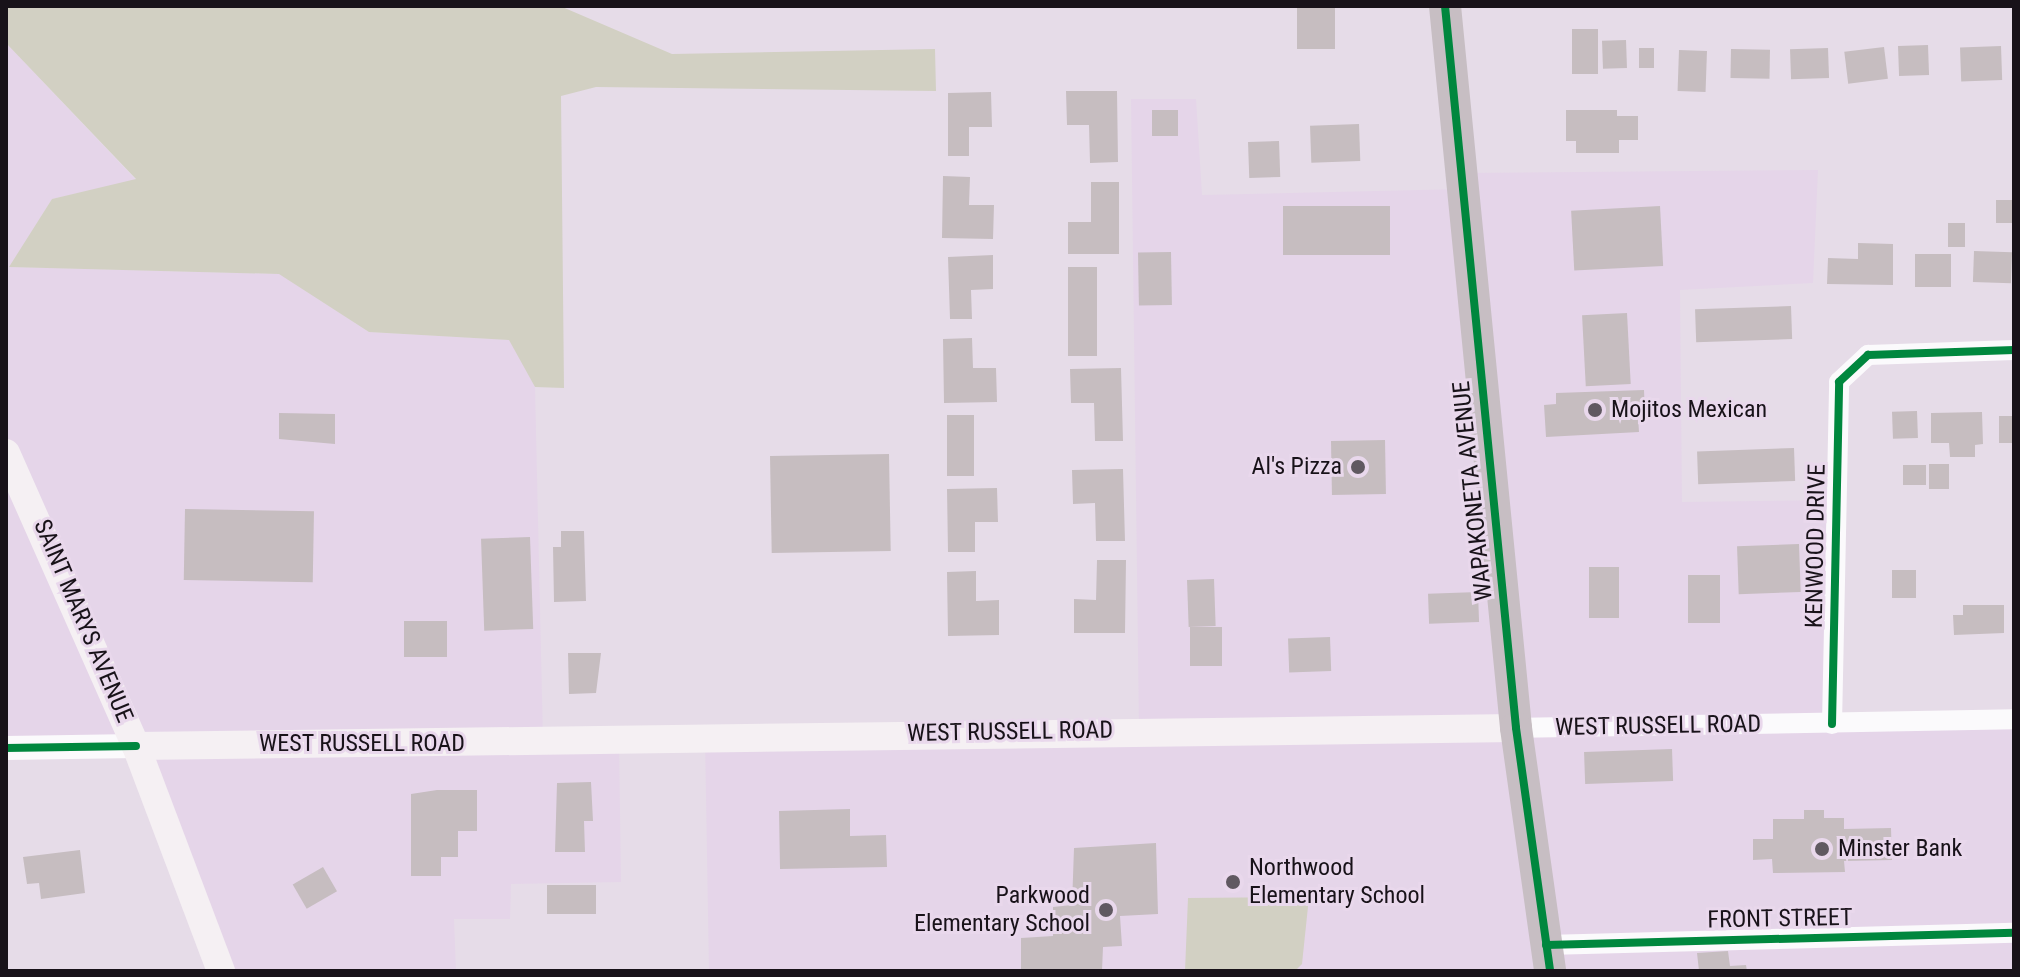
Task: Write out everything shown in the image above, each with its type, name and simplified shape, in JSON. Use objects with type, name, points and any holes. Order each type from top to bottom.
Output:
[{"type":"main road","name":"WAPAKONETA AVENUE","points":[[1445,6],[1516,728],[1548,958]]},
{"type":"main road","name":"SAINT MARYS AVENUE","points":[[6,453],[136,746],[221,971]]},
{"type":"main road","name":"WEST RUSSELL ROAD","points":[[136,746],[1516,728]]},
{"type":"street","name":"KENWOOD DRIVE","points":[[1832,724],[1839,382],[1868,355],[2014,350]]},
{"type":"street","name":"WEST RUSSELL ROAD","points":[[1516,728],[2014,719]]},
{"type":"street","name":"WEST RUSSELL ROAD","points":[[6,748],[136,746]]},
{"type":"street","name":"FRONT STREET","points":[[1548,958],[2014,933]]},
{"type":"shaded area","points":[[6,6],[560,6],[672,54],[935,49],[936,91],[596,87],[561,96],[564,388],[535,387],[509,340],[369,332],[279,274],[9,267],[52,199],[136,179],[6,43]]},
{"type":"shaded area","points":[[6,43],[136,180],[52,199],[10,267],[280,274],[369,332],[510,340],[535,387],[543,741],[619,739],[621,882],[511,884],[510,919],[454,919],[456,971],[221,971],[136,746],[6,748]]},
{"type":"shaded area","points":[[1131,99],[1196,99],[1202,195],[1463,189],[1462,173],[1818,170],[1813,283],[1680,290],[1682,502],[1837,500],[1833,724],[2014,719],[2014,971],[709,971],[705,737],[1139,730]]},
{"type":"shaded area","points":[[1309,897],[1302,964],[1295,971],[1185,971],[1188,898]]},
{"type":"building","points":[[1297,6],[1335,6],[1335,49],[1297,49]]},
{"type":"building","points":[[1572,29],[1598,29],[1598,74],[1572,74]]},
{"type":"building","points":[[1626,40],[1627,68],[1603,69],[1602,41]]},
{"type":"building","points":[[1928,45],[1929,75],[1899,76],[1898,46]]},
{"type":"building","points":[[2001,46],[2002,80],[1961,81],[1960,47]]},
{"type":"building","points":[[1884,47],[1888,79],[1848,84],[1844,52]]},
{"type":"building","points":[[1639,48],[1654,48],[1654,68],[1639,68]]},
{"type":"building","points":[[1828,48],[1829,78],[1791,79],[1790,49]]},
{"type":"building","points":[[1731,49],[1770,50],[1769,79],[1730,78]]},
{"type":"building","points":[[1679,50],[1707,51],[1706,92],[1678,91]]},
{"type":"building","points":[[1066,91],[1117,91],[1118,162],[1090,163],[1089,125],[1067,125]]},
{"type":"building","points":[[991,92],[992,127],[969,127],[969,156],[948,156],[948,93]]},
{"type":"building","points":[[1152,110],[1178,110],[1178,136],[1152,136]]},
{"type":"building","points":[[1566,110],[1617,110],[1617,116],[1638,116],[1638,140],[1619,140],[1619,153],[1576,153],[1576,141],[1566,141]]},
{"type":"building","points":[[1359,124],[1360,161],[1311,163],[1310,126]]},
{"type":"building","points":[[1279,141],[1280,177],[1249,178],[1248,142]]},
{"type":"building","points":[[943,176],[970,177],[969,205],[994,205],[993,239],[942,238]]},
{"type":"building","points":[[1091,182],[1119,182],[1119,254],[1068,254],[1068,222],[1091,222]]},
{"type":"building","points":[[1996,200],[2014,200],[2014,223],[1996,223]]},
{"type":"building","points":[[1283,206],[1390,206],[1390,255],[1283,255]]},
{"type":"building","points":[[1660,206],[1663,266],[1574,271],[1571,211]]},
{"type":"building","points":[[1948,223],[1965,223],[1965,247],[1948,247]]},
{"type":"building","points":[[1858,243],[1893,244],[1893,285],[1827,284],[1828,258],[1858,259]]},
{"type":"building","points":[[1974,251],[2012,252],[2011,283],[1973,282]]},
{"type":"building","points":[[1171,252],[1172,305],[1139,306],[1138,253]]},
{"type":"building","points":[[1915,254],[1951,254],[1951,287],[1915,287]]},
{"type":"building","points":[[993,255],[993,289],[971,290],[972,319],[950,319],[948,257]]},
{"type":"building","points":[[1068,267],[1097,267],[1097,356],[1068,356]]},
{"type":"building","points":[[1791,306],[1792,339],[1696,342],[1695,309]]},
{"type":"building","points":[[1627,313],[1631,384],[1586,386],[1582,315]]},
{"type":"building","points":[[972,338],[973,368],[996,368],[997,402],[944,403],[943,339]]},
{"type":"building","points":[[1121,368],[1123,441],[1095,441],[1094,403],[1071,403],[1070,369]]},
{"type":"building","name":"Mojitos Mexican","points":[[1644,390],[1645,415],[1638,416],[1639,432],[1546,437],[1544,405],[1556,404],[1556,393]]},
{"type":"building","points":[[1917,411],[1918,438],[1893,439],[1892,412]]},
{"type":"building","points":[[1982,412],[1983,444],[1975,445],[1975,457],[1950,457],[1949,443],[1931,443],[1931,413]]},
{"type":"building","points":[[279,413],[335,414],[335,444],[279,439]]},
{"type":"building","points":[[947,415],[974,415],[974,476],[947,476]]},
{"type":"building","points":[[1999,416],[2014,416],[2014,443],[1999,443]]},
{"type":"building","name":"Al's Pizza","points":[[1385,440],[1386,494],[1332,495],[1331,441]]},
{"type":"building","points":[[1794,448],[1795,481],[1698,484],[1697,451]]},
{"type":"building","points":[[889,454],[891,551],[772,553],[770,456]]},
{"type":"building","points":[[1929,464],[1949,464],[1949,489],[1929,489]]},
{"type":"building","points":[[1903,465],[1926,465],[1926,485],[1903,485]]},
{"type":"building","points":[[1123,469],[1125,541],[1096,541],[1095,503],[1073,504],[1072,470]]},
{"type":"building","points":[[997,488],[998,522],[975,522],[975,552],[948,552],[947,489]]},
{"type":"building","points":[[185,509],[314,511],[313,582],[184,580]]},
{"type":"building","points":[[561,531],[584,531],[586,601],[554,602],[553,547],[561,547]]},
{"type":"building","points":[[530,537],[533,629],[484,631],[481,539]]},
{"type":"building","points":[[1799,544],[1801,592],[1739,594],[1737,546]]},
{"type":"building","points":[[1097,560],[1126,560],[1125,633],[1074,633],[1074,599],[1096,600]]},
{"type":"building","points":[[1589,567],[1619,567],[1619,618],[1589,618]]},
{"type":"building","points":[[1892,570],[1916,570],[1916,598],[1892,598]]},
{"type":"building","points":[[976,571],[976,601],[999,600],[999,635],[948,636],[947,572]]},
{"type":"building","points":[[1688,575],[1720,575],[1720,623],[1688,623]]},
{"type":"building","points":[[1214,579],[1216,626],[1189,627],[1187,580]]},
{"type":"building","points":[[1478,592],[1479,622],[1429,624],[1428,594]]},
{"type":"building","points":[[1963,605],[2004,605],[2004,633],[1954,635],[1953,615],[1963,615]]},
{"type":"building","points":[[404,621],[447,621],[447,657],[404,657]]},
{"type":"building","points":[[1190,627],[1222,627],[1222,666],[1190,666]]},
{"type":"building","points":[[1330,637],[1331,671],[1289,672],[1288,638]]},
{"type":"building","points":[[568,653],[601,653],[596,693],[569,694]]},
{"type":"building","points":[[1672,749],[1673,781],[1585,784],[1584,752]]},
{"type":"building","points":[[591,782],[593,821],[584,821],[585,852],[555,852],[557,783]]},
{"type":"building","points":[[437,790],[477,790],[477,831],[458,831],[458,857],[441,857],[441,876],[411,876],[411,794]]},
{"type":"building","points":[[850,809],[850,836],[886,835],[887,867],[780,869],[779,811]]},
{"type":"building","name":"Minster Bank","points":[[1804,810],[1824,810],[1824,818],[1844,818],[1844,829],[1891,828],[1892,860],[1844,861],[1845,872],[1773,873],[1772,859],[1753,860],[1753,839],[1773,839],[1773,819],[1804,819]]},
{"type":"building","name":"Parkwood Elementary School","points":[[1156,843],[1158,914],[1120,916],[1122,946],[1103,947],[1102,971],[1021,971],[1021,938],[1053,936],[1053,907],[1072,905],[1074,848]]},
{"type":"building","points":[[80,850],[85,893],[41,899],[39,883],[27,884],[23,857]]},
{"type":"building","points":[[323,867],[337,891],[307,909],[293,885]]},
{"type":"building","points":[[547,885],[596,885],[596,914],[547,914]]},
{"type":"building","points":[[1728,951],[1730,966],[1746,965],[1747,971],[1699,971],[1697,953]]},
{"type":"cycle path","points":[[1445,6],[1516,728],[1550,971]]},
{"type":"cycle path","points":[[1832,724],[1839,382],[1868,355],[2014,350]]},
{"type":"cycle path","points":[[6,748],[136,746]]},
{"type":"cycle path","points":[[1546,945],[2014,933]]},
{"type":"place","name":"Mojitos Mexican","points":[[1595,410]]},
{"type":"place","name":"Al's Pizza","points":[[1358,467]]},
{"type":"place","name":"Minster Bank","points":[[1822,849]]},
{"type":"place","name":"Northwood Elementary School","points":[[1233,882]]},
{"type":"place","name":"Parkwood Elementary School","points":[[1106,910]]}]
